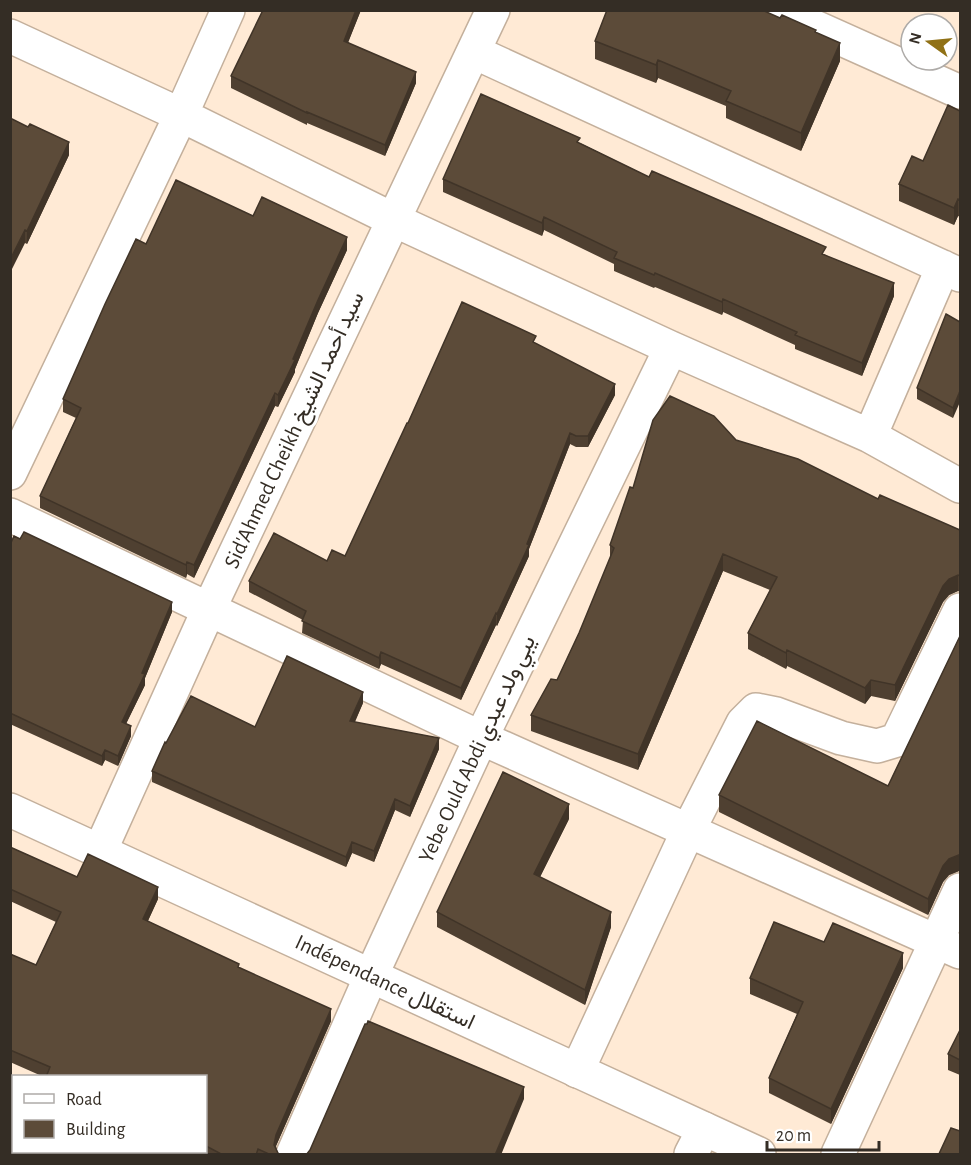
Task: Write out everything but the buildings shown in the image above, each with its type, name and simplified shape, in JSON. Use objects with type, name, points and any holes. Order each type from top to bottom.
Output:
[{"type":"street","points":[[10,473],[181,115],[228,10]]},
{"type":"street","name":"Sid'Ahmed Cheikh سيد أحمد الشيخ","points":[[100,851],[209,609],[493,10]]},
{"type":"street","points":[[777,10],[960,92]]},
{"type":"street","points":[[10,36],[181,115],[394,220],[671,348],[870,436],[960,486]]},
{"type":"street","points":[[474,52],[952,271],[870,436]]},
{"type":"street","name":"Yebe Ould Abdi يبي ولد عبدي","points":[[293,1155],[371,976],[481,738],[671,348]]},
{"type":"street","points":[[10,515],[481,738],[949,947]]},
{"type":"street","points":[[577,1071],[688,831],[743,723],[756,710],[776,714],[841,738],[877,746],[897,740],[960,610]]},
{"type":"street","name":"Indépendance استقلال","points":[[10,810],[577,1071],[697,1142],[759,1155]]},
{"type":"street","points":[[838,1155],[949,947],[960,890]]}]
